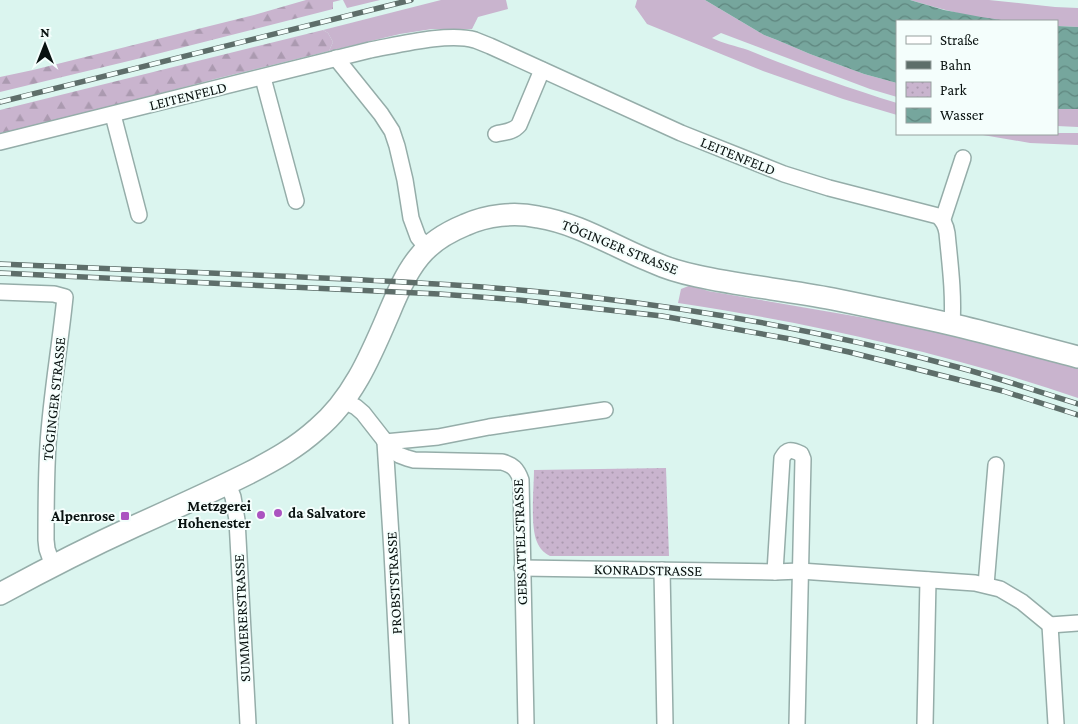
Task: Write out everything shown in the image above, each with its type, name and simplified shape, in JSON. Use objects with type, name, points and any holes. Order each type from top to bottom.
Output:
[{"type":"street","name":"LEITENFELD","points":[[0,142],[263,78],[336,58],[407,43],[455,38],[474,40],[681,132],[784,174],[829,188],[932,213],[942,219]]},
{"type":"street","points":[[336,58],[381,114],[392,131],[406,180],[411,218],[418,238],[427,248]]},
{"type":"street","points":[[496,134],[512,131],[519,124],[542,70]]},
{"type":"street","points":[[263,78],[296,201]]},
{"type":"street","points":[[112,115],[139,215]]},
{"type":"street","points":[[952,324],[953,290],[946,225],[942,219],[963,158]]},
{"type":"street","name":"TÖGINGER STRASSE","points":[[0,594],[115,535],[228,484],[282,456],[300,443],[328,419],[344,401],[364,368],[398,292],[419,257],[427,248],[444,236],[466,224],[498,215],[538,217],[579,228],[657,264],[698,276],[829,298],[952,324],[1078,357]]},
{"type":"street","name":"TÖGINGER STRASSE","points":[[0,292],[54,294],[65,298],[48,446],[46,540],[53,566]]},
{"type":"street","points":[[344,401],[363,413],[385,442],[438,437],[488,427],[605,410]]},
{"type":"street","name":"GEBSATTELSTRASSE","points":[[385,442],[399,456],[414,460],[502,462],[511,465],[518,471],[521,480],[526,724]]},
{"type":"street","name":"PROBSTSTRASSE","points":[[385,442],[401,724]]},
{"type":"street","points":[[775,572],[782,458],[785,453],[791,450],[800,454],[803,460],[797,724]]},
{"type":"street","points":[[986,585],[996,465]]},
{"type":"street","name":"SUMMERERSTRASSE","points":[[228,484],[233,497],[236,520],[248,724]]},
{"type":"street","name":"KONRADSTRASSE","points":[[522,568],[800,571],[975,582],[1000,589],[1022,602],[1050,625]]},
{"type":"street","points":[[662,570],[665,724]]},
{"type":"street","points":[[925,724],[928,580]]},
{"type":"street","points":[[1056,724],[1050,625],[1078,623]]},
{"type":"green space","points":[[306,0],[341,0],[333,2],[333,9],[0,92],[0,77],[254,15]]},
{"type":"green space","points":[[343,0],[380,0],[347,8]]},
{"type":"green space","points":[[441,0],[506,0],[508,9],[478,17],[472,29],[432,29],[400,34],[329,51],[333,42],[328,33],[323,30]]},
{"type":"green space","points":[[637,0],[705,0],[764,35],[864,74],[896,83],[896,97],[870,89],[721,33],[712,38],[896,103],[896,115],[843,99],[763,71],[647,24],[635,7]]},
{"type":"green space","points":[[910,0],[989,0],[1078,8],[1078,27],[1058,26],[1058,20],[997,20],[959,14]]},
{"type":"green space","points":[[323,30],[328,33],[333,42],[329,51],[47,123],[0,133],[0,110]]},
{"type":"green space","points":[[1058,109],[1078,109],[1078,127],[1058,126]]},
{"type":"green space","points":[[1058,133],[1078,133],[1078,145],[1030,143],[983,135],[1058,135]]},
{"type":"green space","points":[[691,285],[708,291],[906,325],[1013,350],[1078,368],[1078,398],[980,367],[830,330],[678,303],[681,289]]},
{"type":"green space","points":[[666,468],[669,556],[550,556],[539,547],[534,527],[534,470]]},
{"type":"water","points":[[705,0],[910,0],[944,10],[1001,20],[896,20],[896,83],[864,74],[764,35]]},
{"type":"water","points":[[1058,26],[1078,27],[1078,109],[1058,109]]},
{"type":"railway","points":[[0,102],[411,0]]},
{"type":"railway","points":[[0,264],[438,284],[518,290],[642,304],[778,326],[913,355],[1078,404]]},
{"type":"railway","points":[[0,273],[439,294],[519,300],[662,316],[790,339],[849,352],[1003,391],[1078,415]]},
{"type":"place","name":"da Salvatore","points":[[278,513]]},
{"type":"place","name":"Metzgerei Hohenester","points":[[261,515]]},
{"type":"place","name":"Alpenrose","points":[[125,516]]}]
